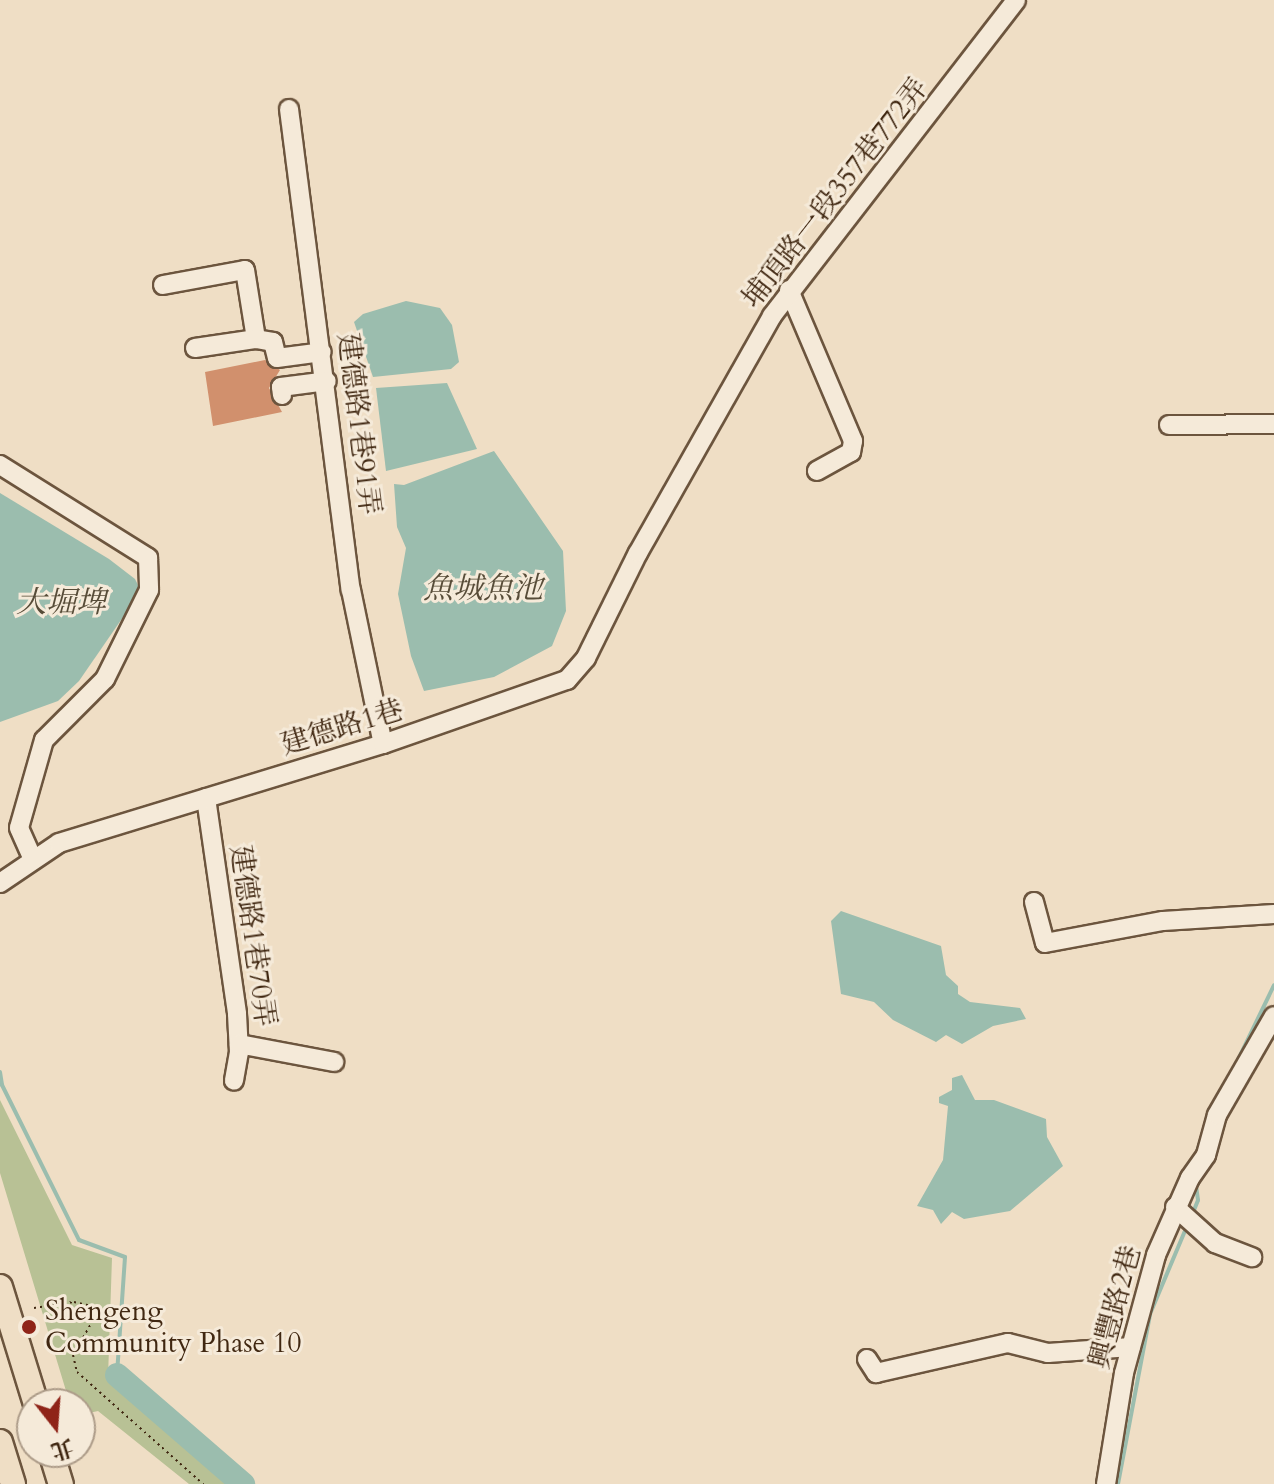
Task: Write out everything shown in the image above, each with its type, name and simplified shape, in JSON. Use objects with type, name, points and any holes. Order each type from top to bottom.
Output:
[{"type":"main road","points":[[0,1287],[31,1388]]},
{"type":"main road","points":[[0,1442],[13,1484]]},
{"type":"street","name":"埔頂路一段357巷772弄","points":[[638,553],[789,290],[925,123],[1016,0]]},
{"type":"street","name":"建德路1巷91弄","points":[[289,109],[327,381],[351,590],[383,744]]},
{"type":"street","points":[[163,285],[245,270],[256,339]]},
{"type":"street","points":[[789,290],[853,441],[851,452],[817,471]]},
{"type":"street","points":[[195,348],[256,339],[273,342],[281,391],[327,381]]},
{"type":"street","points":[[277,358],[322,352]]},
{"type":"street","points":[[1169,425],[1274,424]]},
{"type":"street","points":[[0,465],[148,558],[149,590],[105,679],[44,740],[19,828],[32,857]]},
{"type":"street","name":"建德路1巷","points":[[0,883],[32,857],[59,843],[383,744],[567,680],[586,658],[638,553]]},
{"type":"street","name":"建德路1巷70弄","points":[[206,798],[239,1044],[234,1081]]},
{"type":"street","points":[[1034,902],[1045,943],[1163,921],[1274,914]]},
{"type":"street","name":"興豐路2巷","points":[[1106,1484],[1145,1286],[1175,1207],[1206,1155],[1217,1115],[1274,1016]]},
{"type":"street","points":[[239,1044],[334,1062]]},
{"type":"street","points":[[1175,1207],[1215,1243],[1252,1257]]},
{"type":"street","points":[[867,1359],[876,1373],[1008,1343],[1048,1353],[1131,1347]]},
{"type":"path","points":[[34,1308],[74,1302],[91,1306],[93,1323],[73,1355],[77,1372],[203,1484]]},
{"type":"shaded area","points":[[0,1100],[72,1245],[112,1258],[108,1378],[230,1484],[189,1484],[96,1411],[96,1388],[65,1388],[0,1173]]},
{"type":"water","points":[[406,301],[440,308],[452,325],[459,362],[451,369],[373,377],[354,322],[363,314]]},
{"type":"water","points":[[447,383],[477,449],[386,471],[376,388]]},
{"type":"water","name":"魚城魚池","points":[[494,451],[563,551],[566,611],[552,646],[494,677],[424,691],[411,656],[398,594],[406,548],[397,527],[394,484],[404,485]]},
{"type":"water","name":"大堀埤","points":[[0,493],[109,559],[135,579],[141,591],[79,681],[58,701],[0,722]]},
{"type":"water","points":[[841,911],[941,946],[946,975],[958,986],[958,994],[970,1002],[1020,1008],[1026,1019],[993,1026],[962,1044],[946,1035],[936,1042],[893,1020],[874,1002],[841,994],[831,921]]},
{"type":"water","points":[[962,1075],[975,1100],[994,1100],[1046,1119],[1047,1137],[1063,1166],[1010,1211],[964,1219],[952,1212],[941,1224],[933,1210],[917,1206],[943,1160],[948,1106],[939,1103],[939,1097],[952,1090],[952,1078]]},
{"type":"building","points":[[265,360],[280,370],[269,388],[282,412],[213,426],[205,372]]},
{"type":"waterway","points":[[1233,1070],[1274,985]]},
{"type":"waterway","points":[[0,1072],[2,1085],[79,1240],[125,1257],[117,1375]]},
{"type":"waterway","points":[[1193,1164],[1205,1128]]},
{"type":"waterway","points":[[1192,1215],[1198,1200],[1196,1185]]},
{"type":"waterway","points":[[1118,1484],[1150,1314],[1187,1226]]},
{"type":"waterway","points":[[117,1375],[243,1484]]},
{"type":"place","name":"Shengeng Community Phase 10","points":[[29,1327]]}]
